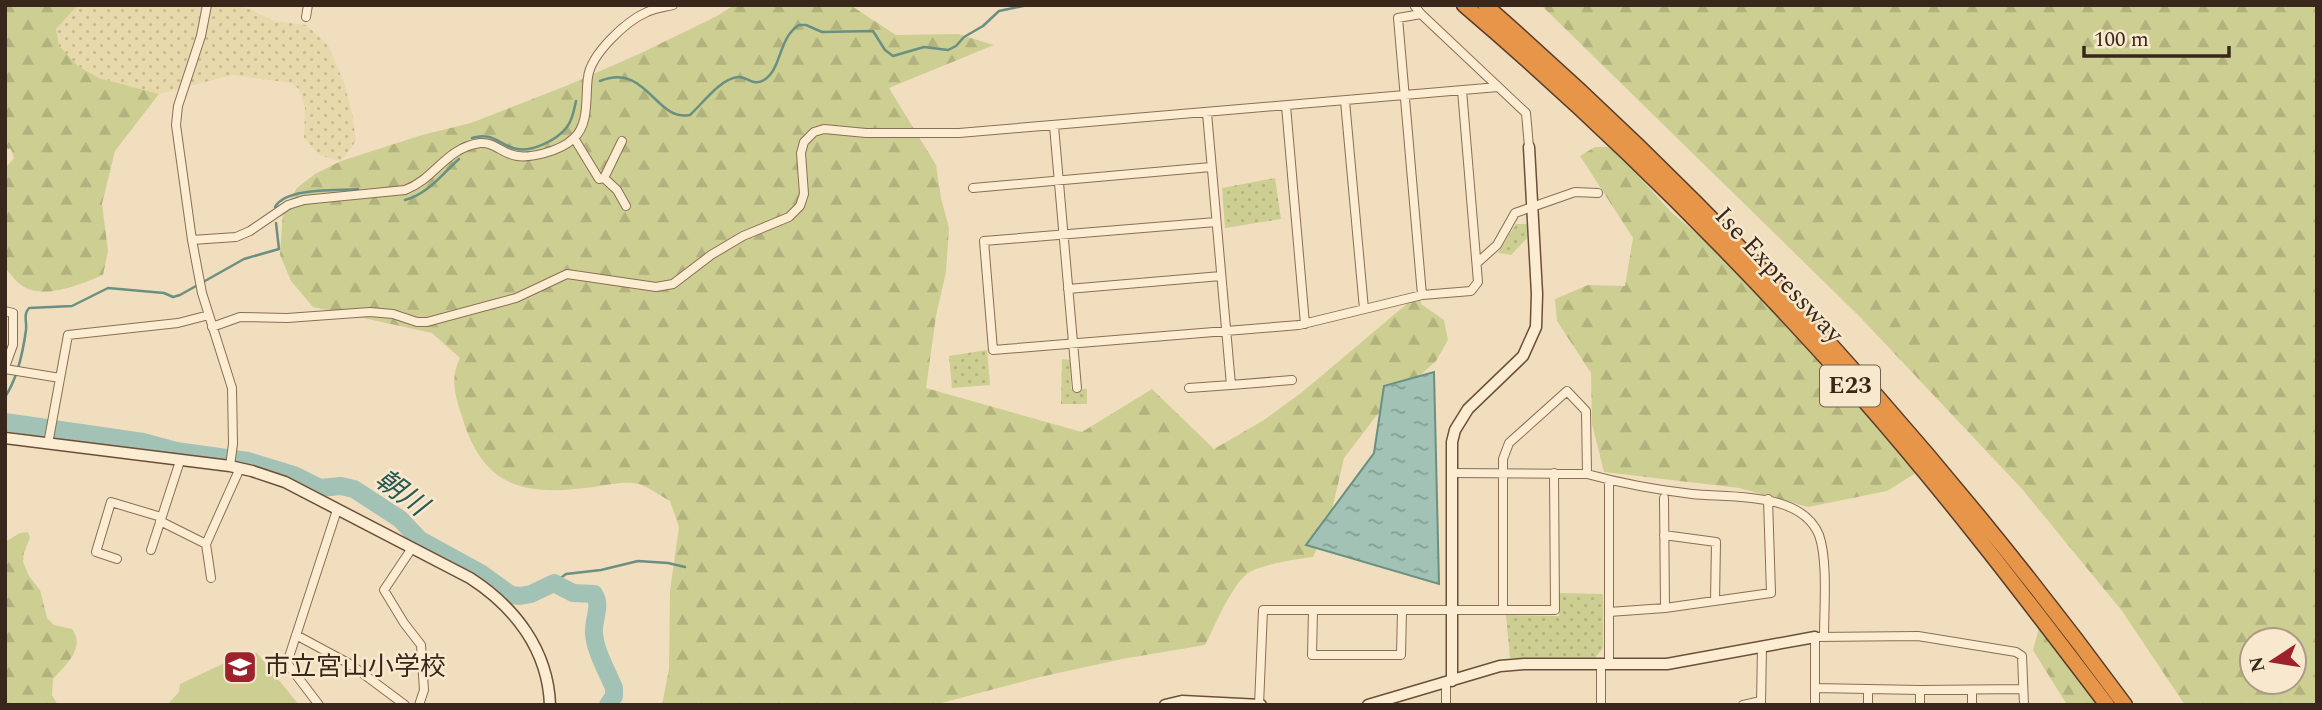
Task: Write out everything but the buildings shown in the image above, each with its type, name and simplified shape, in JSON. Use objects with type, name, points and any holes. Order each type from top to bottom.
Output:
[{"type":"highway","name":"Ise Expressway","points":[[1464,5],[1516,41],[1626,133],[1696,213],[1873,390],[1941,468],[2107,705]]},
{"type":"highway","name":"Ise Expressway","points":[[1485,5],[1516,41]]},
{"type":"highway","name":"Ise Expressway","points":[[2004,559],[2125,705]]},
{"type":"street","points":[[207,5],[201,36],[176,116],[192,240],[201,287],[232,388],[234,465],[206,544],[211,578]]},
{"type":"street","points":[[306,17],[308,5]]},
{"type":"street","points":[[192,240],[236,237],[250,231],[288,205],[304,200],[405,190],[419,185],[459,149],[481,143],[491,144],[511,155],[525,158],[542,155],[574,138],[585,114],[588,75],[592,62],[607,44],[632,21],[648,11],[673,5]]},
{"type":"street","points":[[1413,5],[1526,113],[1533,205],[1537,313],[1533,338],[1523,356],[1468,409],[1459,422],[1452,442],[1452,610],[1446,705]]},
{"type":"street","points":[[1420,14],[1398,18],[1422,295]]},
{"type":"street","points":[[212,327],[240,317],[287,318],[370,312],[426,322],[516,298],[567,274],[656,287],[673,284],[711,255],[743,236],[789,217],[800,206],[804,194],[801,153],[804,142],[814,132],[824,129],[866,133],[959,133],[1497,87]]},
{"type":"street","points":[[1216,222],[984,241],[993,350],[1305,324],[1422,295],[1471,290],[1478,282],[1462,90]]},
{"type":"street","points":[[1345,101],[1364,309]]},
{"type":"street","points":[[1286,106],[1305,324]]},
{"type":"street","points":[[1207,113],[1231,385]]},
{"type":"street","points":[[1054,126],[1077,388]]},
{"type":"street","points":[[574,138],[599,179],[604,178],[617,190],[626,206]]},
{"type":"street","points":[[604,178],[622,141]]},
{"type":"street","points":[[972,188],[1211,167]]},
{"type":"street","points":[[1477,263],[1497,246],[1515,213],[1575,192],[1598,193]]},
{"type":"street","points":[[1068,289],[1221,276]]},
{"type":"street","points":[[5,311],[12,313],[13,345],[10,369],[60,378]]},
{"type":"street","points":[[50,439],[68,335],[178,323],[209,316]]},
{"type":"street","points":[[1189,388],[1292,380]]},
{"type":"street","points":[[1503,610],[1503,459],[1509,443],[1567,391],[1586,411],[1587,474]]},
{"type":"street","points":[[5,438],[50,439],[180,461],[234,465],[285,482],[470,578],[502,602],[532,640],[544,664],[550,705]]},
{"type":"street","points":[[151,550],[180,461]]},
{"type":"street","points":[[1451,473],[1587,474],[1692,494],[1768,499],[1799,513],[1812,522],[1818,534],[1823,559],[1815,705]]},
{"type":"street","points":[[1165,705],[1182,701],[1260,705],[1263,610],[1555,610],[1555,473]]},
{"type":"street","points":[[1601,705],[1609,612],[1609,480]]},
{"type":"street","points":[[1664,498],[1665,608]]},
{"type":"street","points":[[1609,612],[1665,608],[1771,593],[1768,499]]},
{"type":"street","points":[[117,559],[96,552],[111,502],[160,519],[206,544]]},
{"type":"street","points":[[319,705],[287,663],[337,510]]},
{"type":"street","points":[[1664,535],[1716,542],[1715,601]]},
{"type":"street","points":[[412,548],[384,590],[404,624],[421,645],[424,690],[419,705]]},
{"type":"street","points":[[1313,611],[1312,655],[1401,654],[1402,611]]},
{"type":"street","points":[[296,635],[349,664],[405,705]]},
{"type":"street","points":[[1368,705],[1393,702],[1500,666],[1681,663],[1819,637],[1918,636],[2022,656],[2024,705]]},
{"type":"street","points":[[1743,705],[1761,703],[1762,647]]},
{"type":"street","points":[[1815,688],[2024,689]]},
{"type":"street","points":[[1868,690],[1868,705]]},
{"type":"street","points":[[1920,690],[1920,705]]},
{"type":"street","points":[[1972,690],[1972,705]]},
{"type":"shaded area","points":[[78,5],[241,5],[274,21],[306,25],[328,45],[344,83],[356,141],[341,161],[319,155],[304,138],[305,108],[299,89],[291,83],[232,75],[159,94],[99,78],[78,66],[58,46],[56,29]]},
{"type":"green space","points":[[5,5],[78,5],[56,29],[59,46],[78,66],[99,78],[159,94],[115,151],[102,204],[108,251],[103,275],[51,291],[30,290],[5,269],[5,168],[14,158],[11,149],[5,148]]},
{"type":"green space","points":[[734,5],[850,5],[896,35],[958,34],[994,45],[889,88],[936,165],[949,228],[946,272],[936,316],[926,388],[1082,432],[1152,389],[1214,449],[1264,420],[1301,393],[1421,292],[1421,304],[1444,320],[1448,340],[1436,361],[1377,415],[1344,458],[1331,514],[1313,557],[1270,565],[1248,573],[1230,596],[1205,645],[1040,677],[934,705],[662,705],[669,669],[670,591],[679,527],[670,501],[636,484],[549,490],[512,483],[497,474],[483,461],[472,443],[460,412],[454,381],[460,358],[432,333],[313,307],[291,281],[280,255],[283,211],[297,188],[315,174],[341,161],[422,135],[471,123],[566,86],[639,54]]},
{"type":"green space","points":[[1541,5],[2317,5],[2317,705],[2185,705],[2122,611],[2022,489],[1860,317]]},
{"type":"green space","points":[[1595,147],[1607,147],[1616,151],[1671,212],[1812,338],[1919,471],[1887,491],[1808,507],[1739,488],[1604,472],[1592,424],[1591,373],[1557,321],[1555,299],[1588,285],[1625,286],[1633,238],[1580,156]]},
{"type":"green space","points":[[1275,178],[1281,219],[1225,228],[1222,188]]},
{"type":"green space","points":[[1516,224],[1528,224],[1529,236],[1511,255],[1498,253]]},
{"type":"green space","points":[[987,350],[990,385],[952,388],[949,356]]},
{"type":"green space","points":[[1062,359],[1070,360],[1071,389],[1087,389],[1087,404],[1061,404]]},
{"type":"green space","points":[[28,532],[30,538],[23,562],[29,576],[40,590],[47,618],[54,625],[72,629],[76,636],[73,656],[53,679],[52,695],[58,705],[5,705],[5,542],[20,533]]},
{"type":"green space","points":[[1560,593],[1603,594],[1603,648],[1595,658],[1510,658],[1506,615],[1559,616]]},
{"type":"green space","points":[[2057,600],[2128,705],[2067,705],[2033,650],[2046,602]]},
{"type":"green space","points":[[248,652],[257,653],[299,705],[167,705],[179,692],[180,684]]},
{"type":"water","points":[[1434,372],[1439,584],[1306,545],[1374,453],[1384,386]]},
{"type":"waterway","points":[[600,81],[616,77],[629,79],[640,85],[668,110],[678,115],[690,115],[718,87],[731,79],[741,77],[753,82],[764,80],[774,69],[787,38],[799,25],[822,32],[873,31],[885,50],[893,56],[924,47],[948,50],[983,26],[999,11],[1028,5]]},
{"type":"waterway","points":[[472,138],[489,137],[513,148],[535,147],[563,132],[572,118],[576,101]]},
{"type":"waterway","points":[[405,200],[428,188],[459,159]]},
{"type":"waterway","points":[[275,207],[290,196],[301,193],[358,189]]},
{"type":"waterway","points":[[5,397],[19,365],[29,308],[72,306],[108,288],[164,293],[173,297],[180,295],[244,259],[279,249],[276,223]]},
{"type":"waterway","name":"朝川","points":[[5,422],[143,442],[176,451],[248,461],[294,475],[320,488],[341,486],[354,489],[400,519],[420,540],[482,574],[511,595],[531,594],[554,583],[573,593],[594,594],[597,603],[595,640],[614,688],[614,696],[608,705]]},
{"type":"waterway","points":[[554,583],[566,574],[601,570],[638,561],[685,567]]},
{"type":"place","name":"市立宮山小学校","points":[[240,667]]}]
